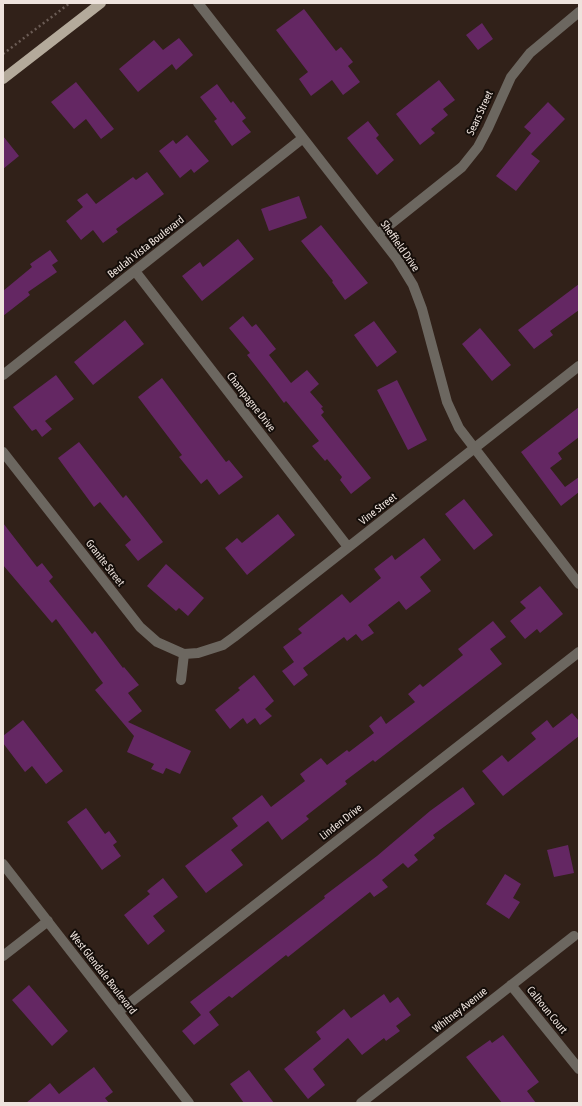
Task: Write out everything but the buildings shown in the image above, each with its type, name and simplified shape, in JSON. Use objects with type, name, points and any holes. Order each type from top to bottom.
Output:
[{"type":"main road","points":[[3,79],[101,3]]},
{"type":"street","name":"Sheffield Drive","points":[[198,3],[397,259],[413,285],[422,309],[447,402],[459,428],[474,450],[579,584]]},
{"type":"street","name":"Sears Street","points":[[378,234],[462,167],[478,147],[511,77],[530,53],[579,12]]},
{"type":"street","name":"Beulah Vista Boulevard","points":[[3,375],[303,138]]},
{"type":"street","name":"Champagne Drive","points":[[135,271],[348,547]]},
{"type":"street","name":"Vine Street","points":[[184,654],[198,653],[223,645],[474,450],[579,366]]},
{"type":"street","name":"Granite Street","points":[[3,452],[140,627],[157,642],[184,654]]},
{"type":"street","name":"Linden Drive","points":[[118,1012],[579,652]]},
{"type":"street","points":[[181,680],[184,654]]},
{"type":"street","name":"West Glendale Boulevard","points":[[3,864],[118,1012],[183,1101]]},
{"type":"street","points":[[3,956],[48,921]]},
{"type":"street","name":"Whitney Avenue","points":[[361,1103],[574,936]]},
{"type":"street","name":"Calhoun Court","points":[[511,985],[579,1069]]},
{"type":"path","points":[[3,54],[70,3]]}]
